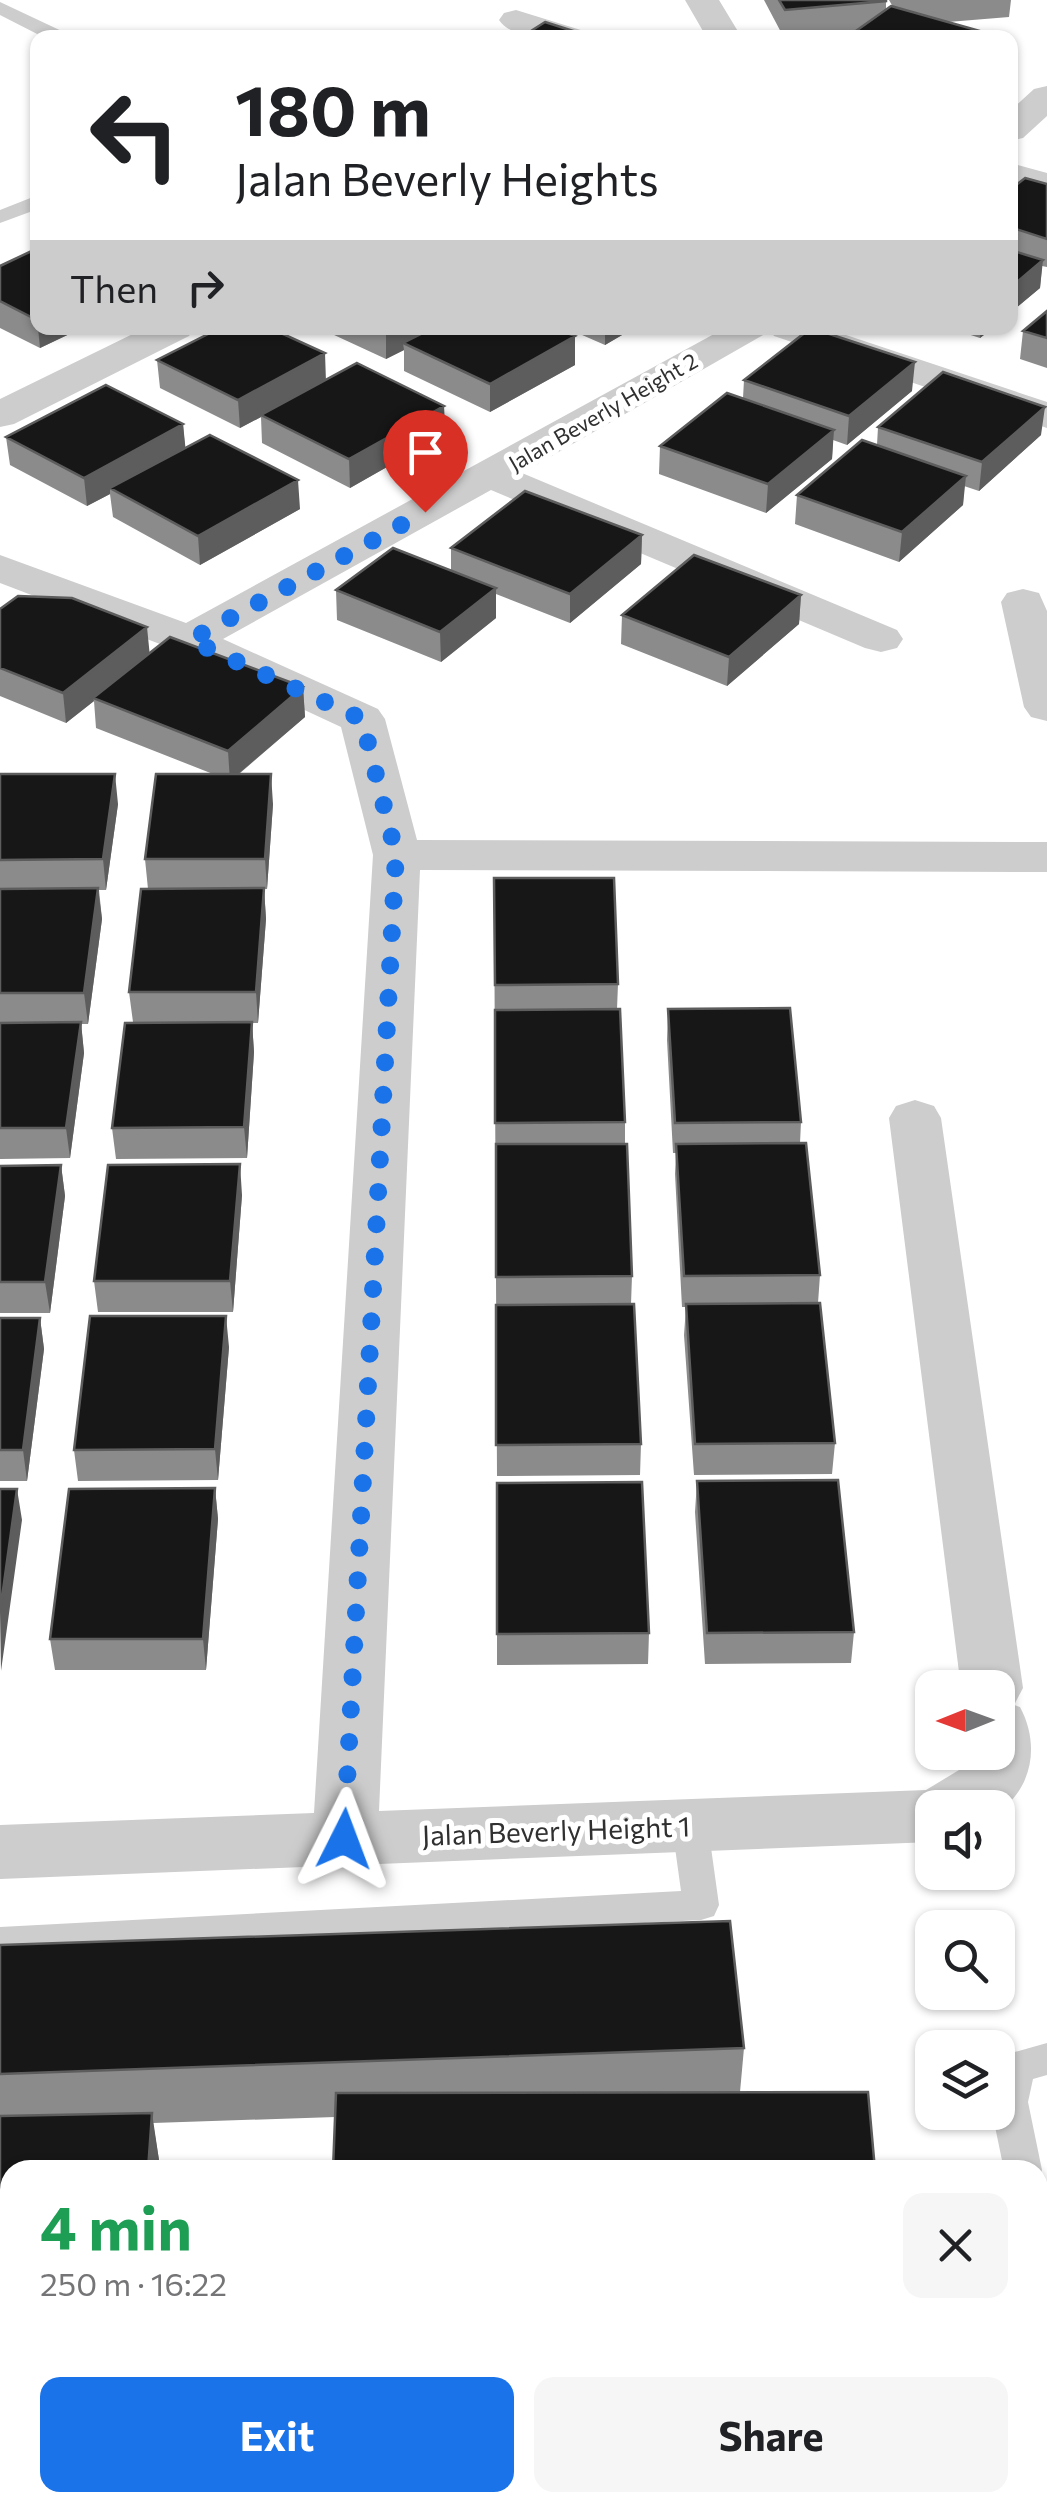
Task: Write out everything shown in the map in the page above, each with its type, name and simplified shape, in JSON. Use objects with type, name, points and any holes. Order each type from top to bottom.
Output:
[{"type":"street","points":[[702,0],[720,30]]},
{"type":"street","points":[[516,20],[547,30]]},
{"type":"street","points":[[1018,123],[1047,97]]},
{"type":"street","points":[[1018,177],[1047,186]]},
{"type":"street","points":[[0,415],[162,335]]},
{"type":"street","name":"Jalan Beverly Height 2","points":[[190,640],[741,335]]},
{"type":"street","points":[[809,335],[1047,416]]},
{"type":"street","points":[[492,475],[881,640]]},
{"type":"street","points":[[0,568],[190,640],[362,719],[396,854],[344,1839]]},
{"type":"street","points":[[1023,602],[1047,707]]},
{"type":"street","points":[[396,854],[1047,857]]},
{"type":"street","points":[[916,1118],[990,1670]]},
{"type":"street","name":"Jalan Beverly Height 1","points":[[0,1852],[915,1817]]},
{"type":"lane","points":[[0,8],[45,30]]},
{"type":"lane","points":[[0,217],[30,204]]},
{"type":"lane","points":[[0,1942],[701,1905],[690,1826]]},
{"type":"lane","points":[[1021,2160],[1009,2102],[1017,2066],[1047,2059]]},
{"type":"building","points":[[779,0],[886,0],[886,1],[785,10]]},
{"type":"building","points":[[891,6],[976,30],[857,30]]},
{"type":"building","points":[[545,22],[570,30],[532,30]]},
{"type":"building","points":[[1025,178],[1047,184],[1047,239],[1018,230],[1018,184]]},
{"type":"building","points":[[30,252],[30,316],[0,301],[0,266]]},
{"type":"building","points":[[1018,252],[1043,260],[1018,281]]},
{"type":"building","points":[[1047,311],[1047,338],[1023,331]]},
{"type":"building","points":[[206,335],[285,335],[325,353],[238,400],[157,360]]},
{"type":"building","points":[[419,335],[575,336],[490,384],[403,343]]},
{"type":"building","points":[[802,335],[832,335],[915,362],[849,416],[744,380]]},
{"type":"building","points":[[357,363],[444,406],[349,459],[261,415]]},
{"type":"building","points":[[943,372],[1045,407],[982,462],[878,427]]},
{"type":"building","points":[[106,385],[183,424],[84,478],[6,437]]},
{"type":"building","points":[[727,393],[834,430],[768,484],[660,446]]},
{"type":"building","points":[[210,435],[298,480],[198,536],[110,488]]},
{"type":"building","points":[[862,440],[966,476],[902,532],[797,495]]},
{"type":"building","points":[[525,491],[642,535],[570,594],[451,548]]},
{"type":"building","points":[[393,548],[496,588],[440,632],[336,590]]},
{"type":"building","points":[[694,555],[801,595],[729,657],[622,615]]},
{"type":"building","points":[[18,596],[72,598],[147,627],[63,693],[0,668],[0,609]]},
{"type":"building","points":[[170,637],[303,687],[228,751],[93,698]]},
{"type":"building","points":[[0,774],[115,774],[103,859],[0,860]]},
{"type":"building","points":[[156,774],[271,774],[265,859],[145,859]]},
{"type":"building","points":[[494,878],[614,878],[618,984],[495,985]]},
{"type":"building","points":[[98,888],[84,993],[0,993],[0,889]]},
{"type":"building","points":[[264,888],[256,992],[129,992],[141,889]]},
{"type":"building","points":[[790,1008],[801,1122],[675,1123],[668,1009]]},
{"type":"building","points":[[620,1009],[625,1122],[495,1123],[495,1010]]},
{"type":"building","points":[[81,1022],[66,1128],[0,1128],[0,1023]]},
{"type":"building","points":[[252,1022],[244,1127],[112,1128],[125,1023]]},
{"type":"building","points":[[806,1143],[820,1275],[684,1276],[676,1144]]},
{"type":"building","points":[[496,1144],[627,1144],[632,1276],[496,1277]]},
{"type":"building","points":[[240,1164],[230,1281],[94,1281],[108,1165]]},
{"type":"building","points":[[61,1165],[45,1282],[0,1282],[0,1166]]},
{"type":"building","points":[[820,1303],[835,1443],[695,1444],[686,1304]]},
{"type":"building","points":[[634,1304],[641,1444],[496,1445],[496,1305]]},
{"type":"building","points":[[90,1316],[226,1316],[215,1449],[74,1450]]},
{"type":"building","points":[[0,1318],[40,1318],[23,1450],[0,1450]]},
{"type":"building","points":[[838,1480],[854,1632],[707,1633],[697,1481]]},
{"type":"building","points":[[642,1482],[649,1633],[497,1634],[497,1483]]},
{"type":"building","points":[[215,1488],[203,1639],[50,1639],[69,1489]]},
{"type":"building","points":[[0,1489],[17,1489],[0,1612]]},
{"type":"building","points":[[730,1921],[744,2048],[0,2074],[0,1945]]},
{"type":"building","points":[[868,2092],[874,2160],[333,2160],[336,2093]]},
{"type":"building","points":[[152,2113],[149,2160],[0,2160],[0,2116]]},
{"type":"route","points":[[344,1839],[396,854],[362,719],[190,640],[425,512]]}]
